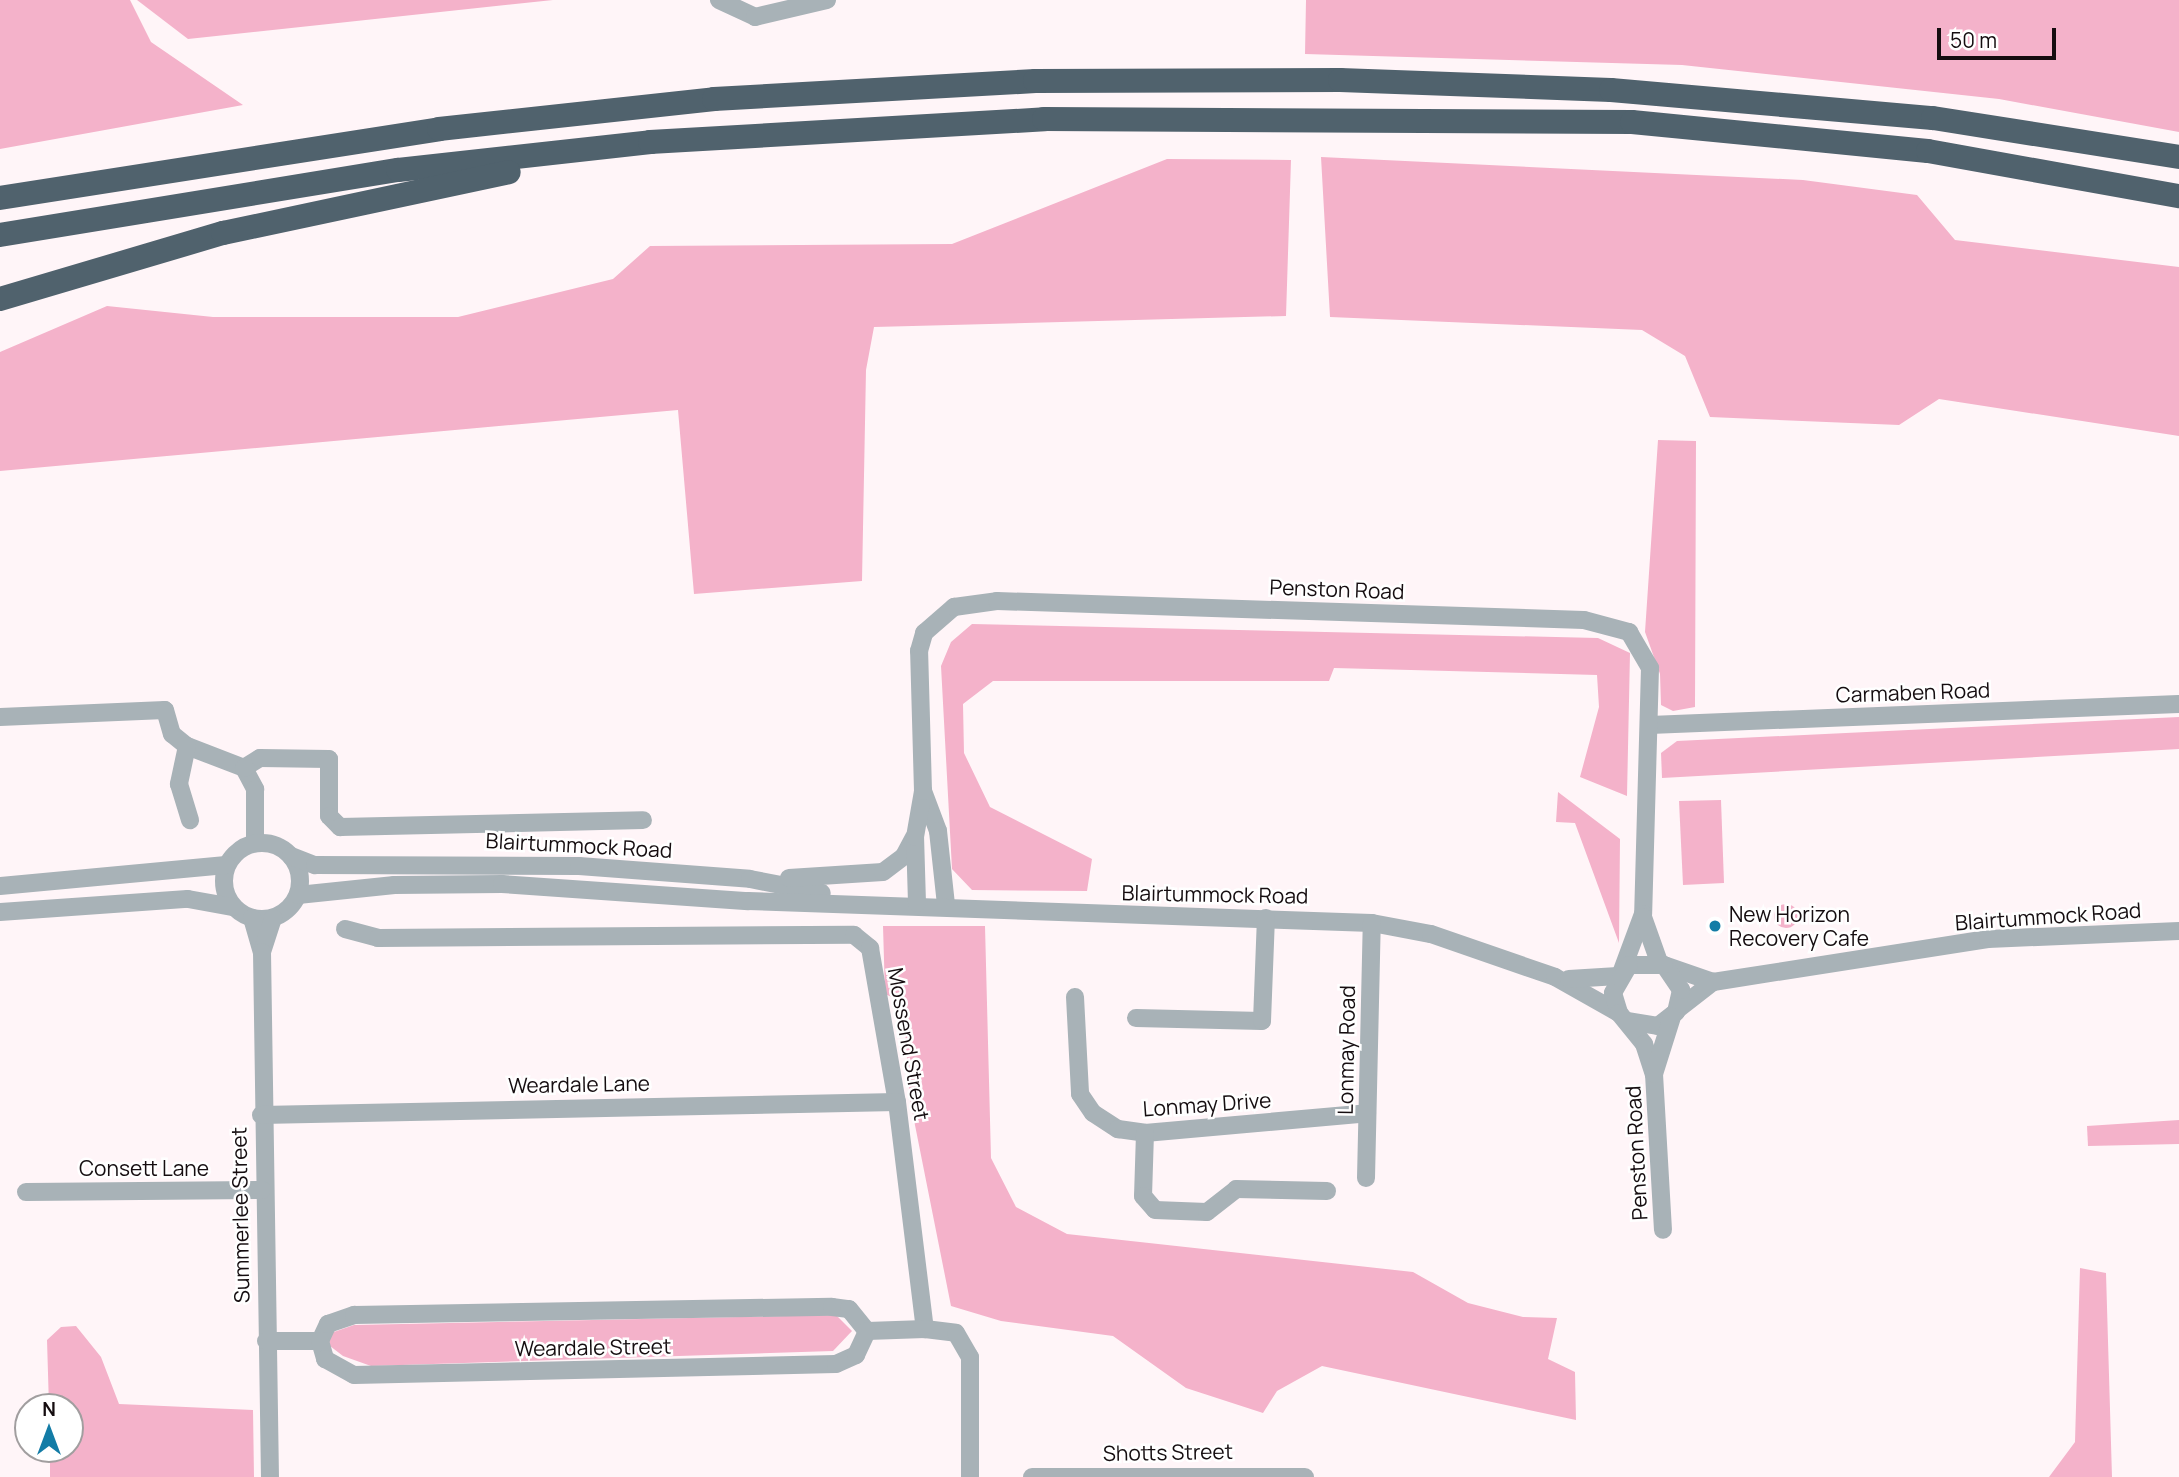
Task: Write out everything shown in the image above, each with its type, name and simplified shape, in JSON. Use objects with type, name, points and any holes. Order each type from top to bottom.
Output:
[{"type":"highway","points":[[0,198],[453,127],[714,99],[1035,81],[1340,80],[1611,90],[1933,118],[2179,157]]},
{"type":"highway","points":[[0,235],[398,170],[650,142],[1044,119],[1632,122],[1928,151],[2179,196]]},
{"type":"highway","points":[[0,299],[223,233],[650,142]]},
{"type":"street","points":[[719,0],[755,17],[827,0]]},
{"type":"street","name":"Penston Road","points":[[917,903],[915,837],[923,791],[919,651],[924,633],[940,616],[970,602],[1597,622],[1629,632],[1644,651],[1650,724],[1643,914]]},
{"type":"street","name":"Carmaben Road","points":[[1650,724],[2179,705]]},
{"type":"street","points":[[0,717],[165,710],[172,734],[187,746],[244,768],[255,789],[256,843]]},
{"type":"street","points":[[187,746],[179,784],[190,820]]},
{"type":"street","points":[[244,768],[260,758],[329,759],[329,816],[341,827],[643,820]]},
{"type":"street","name":"Penston Road","points":[[923,791],[938,831],[946,905]]},
{"type":"street","points":[[750,879],[867,877],[896,864],[915,837]]},
{"type":"street","points":[[0,875],[9,885],[226,865],[256,843],[275,845],[291,856],[300,882],[298,895],[273,918],[262,952]]},
{"type":"street","name":"Blairtummock Road","points":[[291,856],[315,865],[502,862],[750,879],[865,901]]},
{"type":"street","points":[[226,865],[223,880],[233,907]]},
{"type":"street","name":"Blairtummock Road","points":[[298,895],[394,884],[502,884],[748,901],[865,901],[1372,923],[1430,934],[1555,977],[1623,1017]]},
{"type":"street","points":[[0,912],[188,899],[233,907],[252,918],[273,918]]},
{"type":"street","points":[[1643,914],[1662,963],[1678,979],[1675,1013],[1654,1074]]},
{"type":"street","points":[[1643,914],[1613,993],[1623,1017],[1644,1044],[1654,1074]]},
{"type":"street","points":[[252,918],[262,952]]},
{"type":"street","points":[[1136,1018],[1262,1021],[1266,918]]},
{"type":"street","name":"Lonmay Road","points":[[1366,1178],[1372,923]]},
{"type":"street","name":"Mossend Street","points":[[345,929],[378,938],[854,935],[870,948],[897,1102],[925,1329]]},
{"type":"street","name":"Blairtummock Road","points":[[1662,963],[1713,982],[1988,939],[2179,931]]},
{"type":"street","name":"Summerlee Street","points":[[262,952],[262,1190],[270,1477]]},
{"type":"street","points":[[1620,974],[1640,961],[1662,963]]},
{"type":"street","name":"Blairtummock Road","points":[[1555,977],[1594,982],[1620,974]]},
{"type":"street","name":"Blairtummock Road","points":[[1675,1013],[1713,982]]},
{"type":"street","name":"Lonmay Drive","points":[[1075,997],[1083,1101],[1104,1123],[1144,1133],[1367,1113]]},
{"type":"street","points":[[1623,1017],[1648,1028],[1675,1013]]},
{"type":"street","name":"Penston Road","points":[[1654,1074],[1663,1230]]},
{"type":"street","name":"Weardale Lane","points":[[261,1115],[897,1102]]},
{"type":"street","points":[[1144,1133],[1143,1196],[1154,1210],[1206,1212],[1236,1189],[1327,1191]]},
{"type":"street","name":"Consett Lane","points":[[26,1192],[262,1190]]},
{"type":"street","name":"Weardale Street","points":[[832,1307],[849,1309],[866,1331],[856,1355],[835,1364],[354,1375],[326,1359],[320,1341],[328,1324],[354,1315],[832,1307]]},
{"type":"street","points":[[866,1331],[925,1329],[956,1333],[970,1357],[970,1477]]},
{"type":"street","points":[[266,1341],[320,1341]]},
{"type":"street","name":"Shotts Street","points":[[1032,1477],[1305,1475]]},
{"type":"shaded area","points":[[0,0],[130,0],[151,42],[243,105],[0,149]]},
{"type":"shaded area","points":[[137,0],[553,0],[188,39]]},
{"type":"shaded area","points":[[1306,0],[2179,0],[2179,132],[1999,99],[1682,65],[1305,54]]},
{"type":"shaded area","points":[[1321,157],[1803,180],[1917,195],[1955,240],[2179,267],[2179,436],[1939,399],[1899,425],[1710,417],[1685,356],[1642,330],[1330,317]]},
{"type":"shaded area","points":[[1167,159],[1291,160],[1286,316],[874,327],[866,370],[862,581],[694,594],[678,410],[0,471],[0,352],[107,306],[213,317],[458,317],[613,279],[650,246],[952,244]]},
{"type":"shaded area","points":[[1658,440],[1696,441],[1695,707],[1673,711],[1661,705],[1660,674],[1645,632]]},
{"type":"shaded area","points":[[972,624],[1598,638],[1630,653],[1627,796],[1580,777],[1599,707],[1597,675],[1334,668],[1329,681],[993,681],[963,704],[964,753],[990,807],[1092,859],[1087,891],[972,890],[952,869],[941,666],[951,642]]},
{"type":"shaded area","points":[[2179,717],[2179,749],[1662,778],[1661,753],[1677,741]]},
{"type":"shaded area","points":[[1558,792],[1620,839],[1619,943],[1575,823],[1556,822]]},
{"type":"shaded area","points":[[1721,800],[1724,883],[1683,885],[1679,801]]},
{"type":"shaded area","points":[[1786,904],[1794,908],[1798,916],[1794,924],[1786,928],[1778,924],[1774,916],[1778,908]]},
{"type":"shaded area","points":[[883,926],[985,926],[991,1158],[1016,1207],[1067,1234],[1413,1272],[1468,1303],[1523,1317],[1557,1318],[1548,1359],[1575,1372],[1576,1420],[1322,1366],[1277,1391],[1263,1413],[1186,1388],[1113,1336],[1001,1321],[951,1306],[910,1100],[903,1002],[885,994]]},
{"type":"shaded area","points":[[2179,1120],[2179,1144],[2088,1146],[2087,1126]]},
{"type":"shaded area","points":[[2080,1268],[2106,1273],[2112,1477],[2049,1477],[2075,1442]]},
{"type":"shaded area","points":[[836,1315],[852,1331],[833,1351],[371,1366],[343,1356],[330,1346],[328,1334],[354,1325]]},
{"type":"shaded area","points":[[76,1326],[101,1357],[119,1404],[253,1410],[254,1477],[50,1477],[50,1463],[84,1463],[84,1393],[49,1393],[47,1340],[61,1327]]},
{"type":"place","name":"New Horizon Recovery Cafe","points":[[1715,926]]}]
